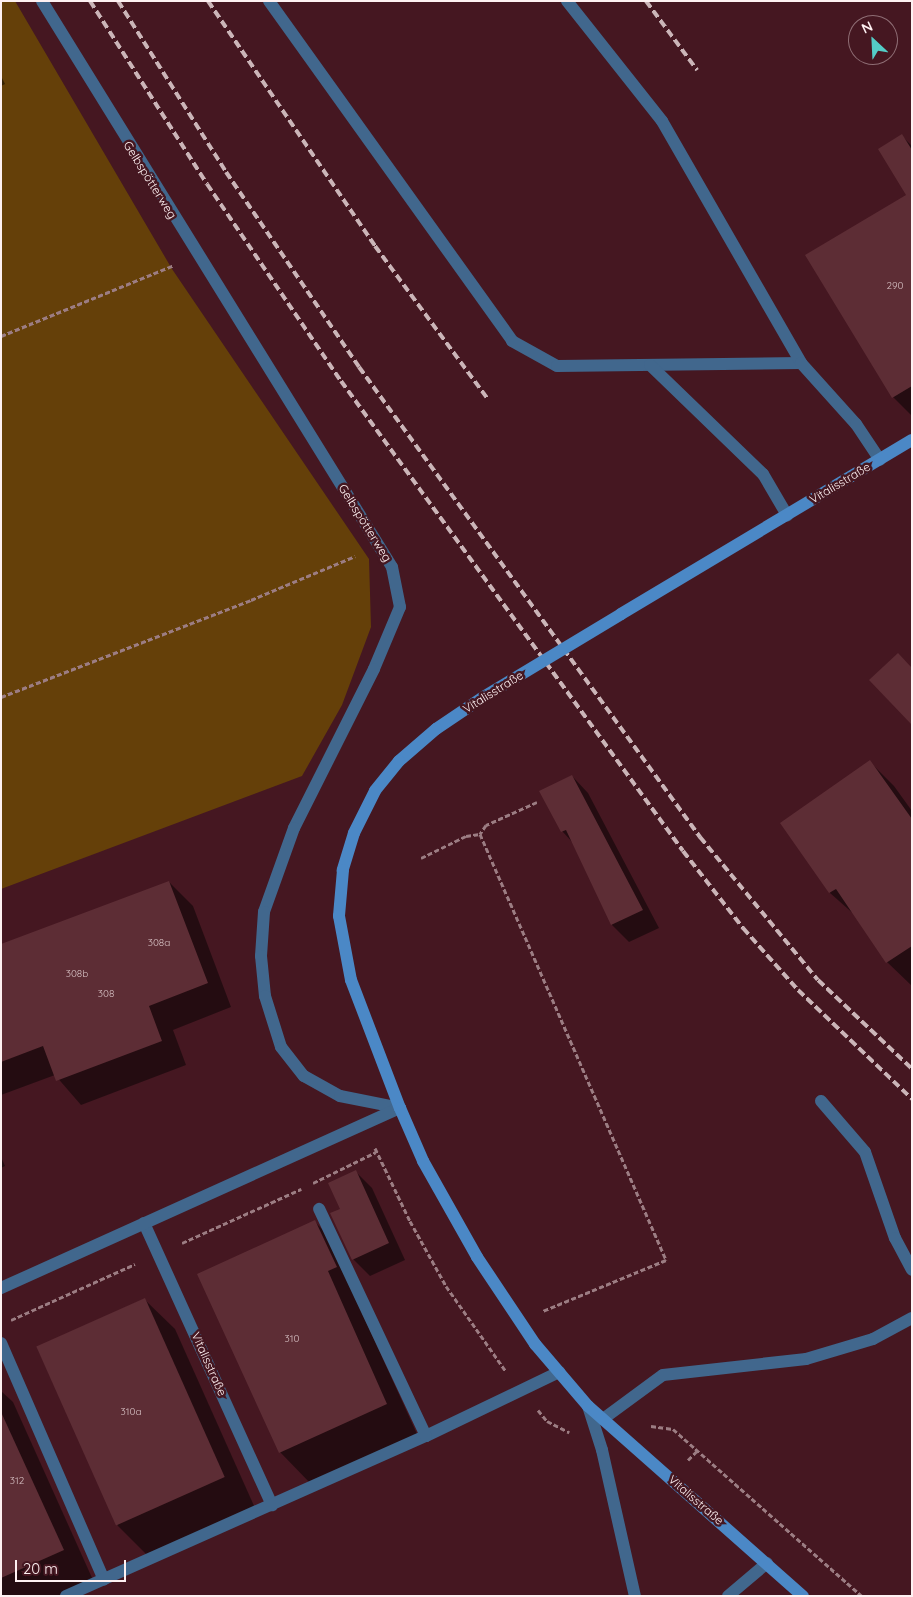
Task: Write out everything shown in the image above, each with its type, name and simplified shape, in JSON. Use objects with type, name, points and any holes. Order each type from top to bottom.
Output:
[{"type":"street","name":"Gelbspötterweg","points":[[42,1],[392,567],[400,607],[374,669],[294,828],[264,912],[261,956],[265,996],[281,1047],[304,1076],[340,1096],[400,1108]]},
{"type":"street","points":[[270,1],[512,341],[557,366],[801,363]]},
{"type":"street","points":[[567,1],[662,121],[801,363],[856,424],[880,460]]},
{"type":"street","points":[[650,365],[763,474],[787,515]]},
{"type":"street","name":"Vitalisstraße","points":[[803,1596],[588,1406],[519,1320],[477,1257],[423,1161],[400,1108],[351,980],[339,916],[343,870],[354,833],[375,791],[399,761],[436,729],[482,698],[620,614],[912,440]]},
{"type":"street","points":[[821,1101],[865,1152],[895,1238],[912,1270]]},
{"type":"street","points":[[1,1288],[400,1108]]},
{"type":"street","points":[[319,1210],[426,1436]]},
{"type":"street","name":"Vitalisstraße","points":[[144,1223],[272,1505]]},
{"type":"street","points":[[604,1420],[663,1375],[806,1359],[873,1339],[912,1318]]},
{"type":"street","points":[[1,1343],[104,1580]]},
{"type":"street","points":[[66,1596],[426,1436],[559,1372]]},
{"type":"street","name":"Vitalisstraße","points":[[588,1406],[602,1450],[635,1596]]},
{"type":"street","points":[[728,1596],[767,1563]]},
{"type":"path","points":[[1,336],[198,256]]},
{"type":"path","points":[[1,697],[251,600],[378,546]]},
{"type":"path","points":[[421,858],[466,836],[480,834],[486,825],[537,802]]},
{"type":"path","points":[[480,834],[666,1260],[519,1320]]},
{"type":"path","points":[[324,1176],[376,1152]]},
{"type":"path","points":[[647,1426],[673,1429],[862,1596]]},
{"type":"shaded area","points":[[1,1],[15,1],[172,269],[369,559],[371,627],[342,705],[302,776],[1,889]]},
{"type":"building","points":[[902,134],[912,150],[912,386],[892,398],[805,255],[906,195],[878,149]]},
{"type":"building","points":[[898,653],[912,668],[912,725],[869,680]]},
{"type":"building","points":[[870,760],[912,819],[912,946],[886,963],[836,889],[829,893],[780,823]]},
{"type":"building","points":[[572,775],[643,910],[611,925],[566,830],[561,832],[539,791]]},
{"type":"building","points":[[169,881],[208,983],[149,1006],[162,1041],[56,1081],[43,1046],[1,1062],[1,944]]},
{"type":"building","points":[[356,1170],[389,1243],[352,1260],[330,1213],[340,1209],[328,1183]]},
{"type":"building","points":[[315,1220],[337,1267],[328,1271],[387,1404],[279,1453],[197,1274]]},
{"type":"building","points":[[145,1298],[225,1477],[116,1525],[36,1346]]},
{"type":"building","points":[[1,1412],[64,1550],[1,1578]]},
{"type":"railway","points":[[90,1],[207,184],[341,381],[683,851],[743,928],[798,990],[912,1099]]},
{"type":"railway","points":[[118,1],[226,172],[359,367],[700,837],[818,980],[912,1069]]},
{"type":"railway","points":[[208,1],[375,246],[488,399]]},
{"type":"railway","points":[[646,1],[697,70]]}]
